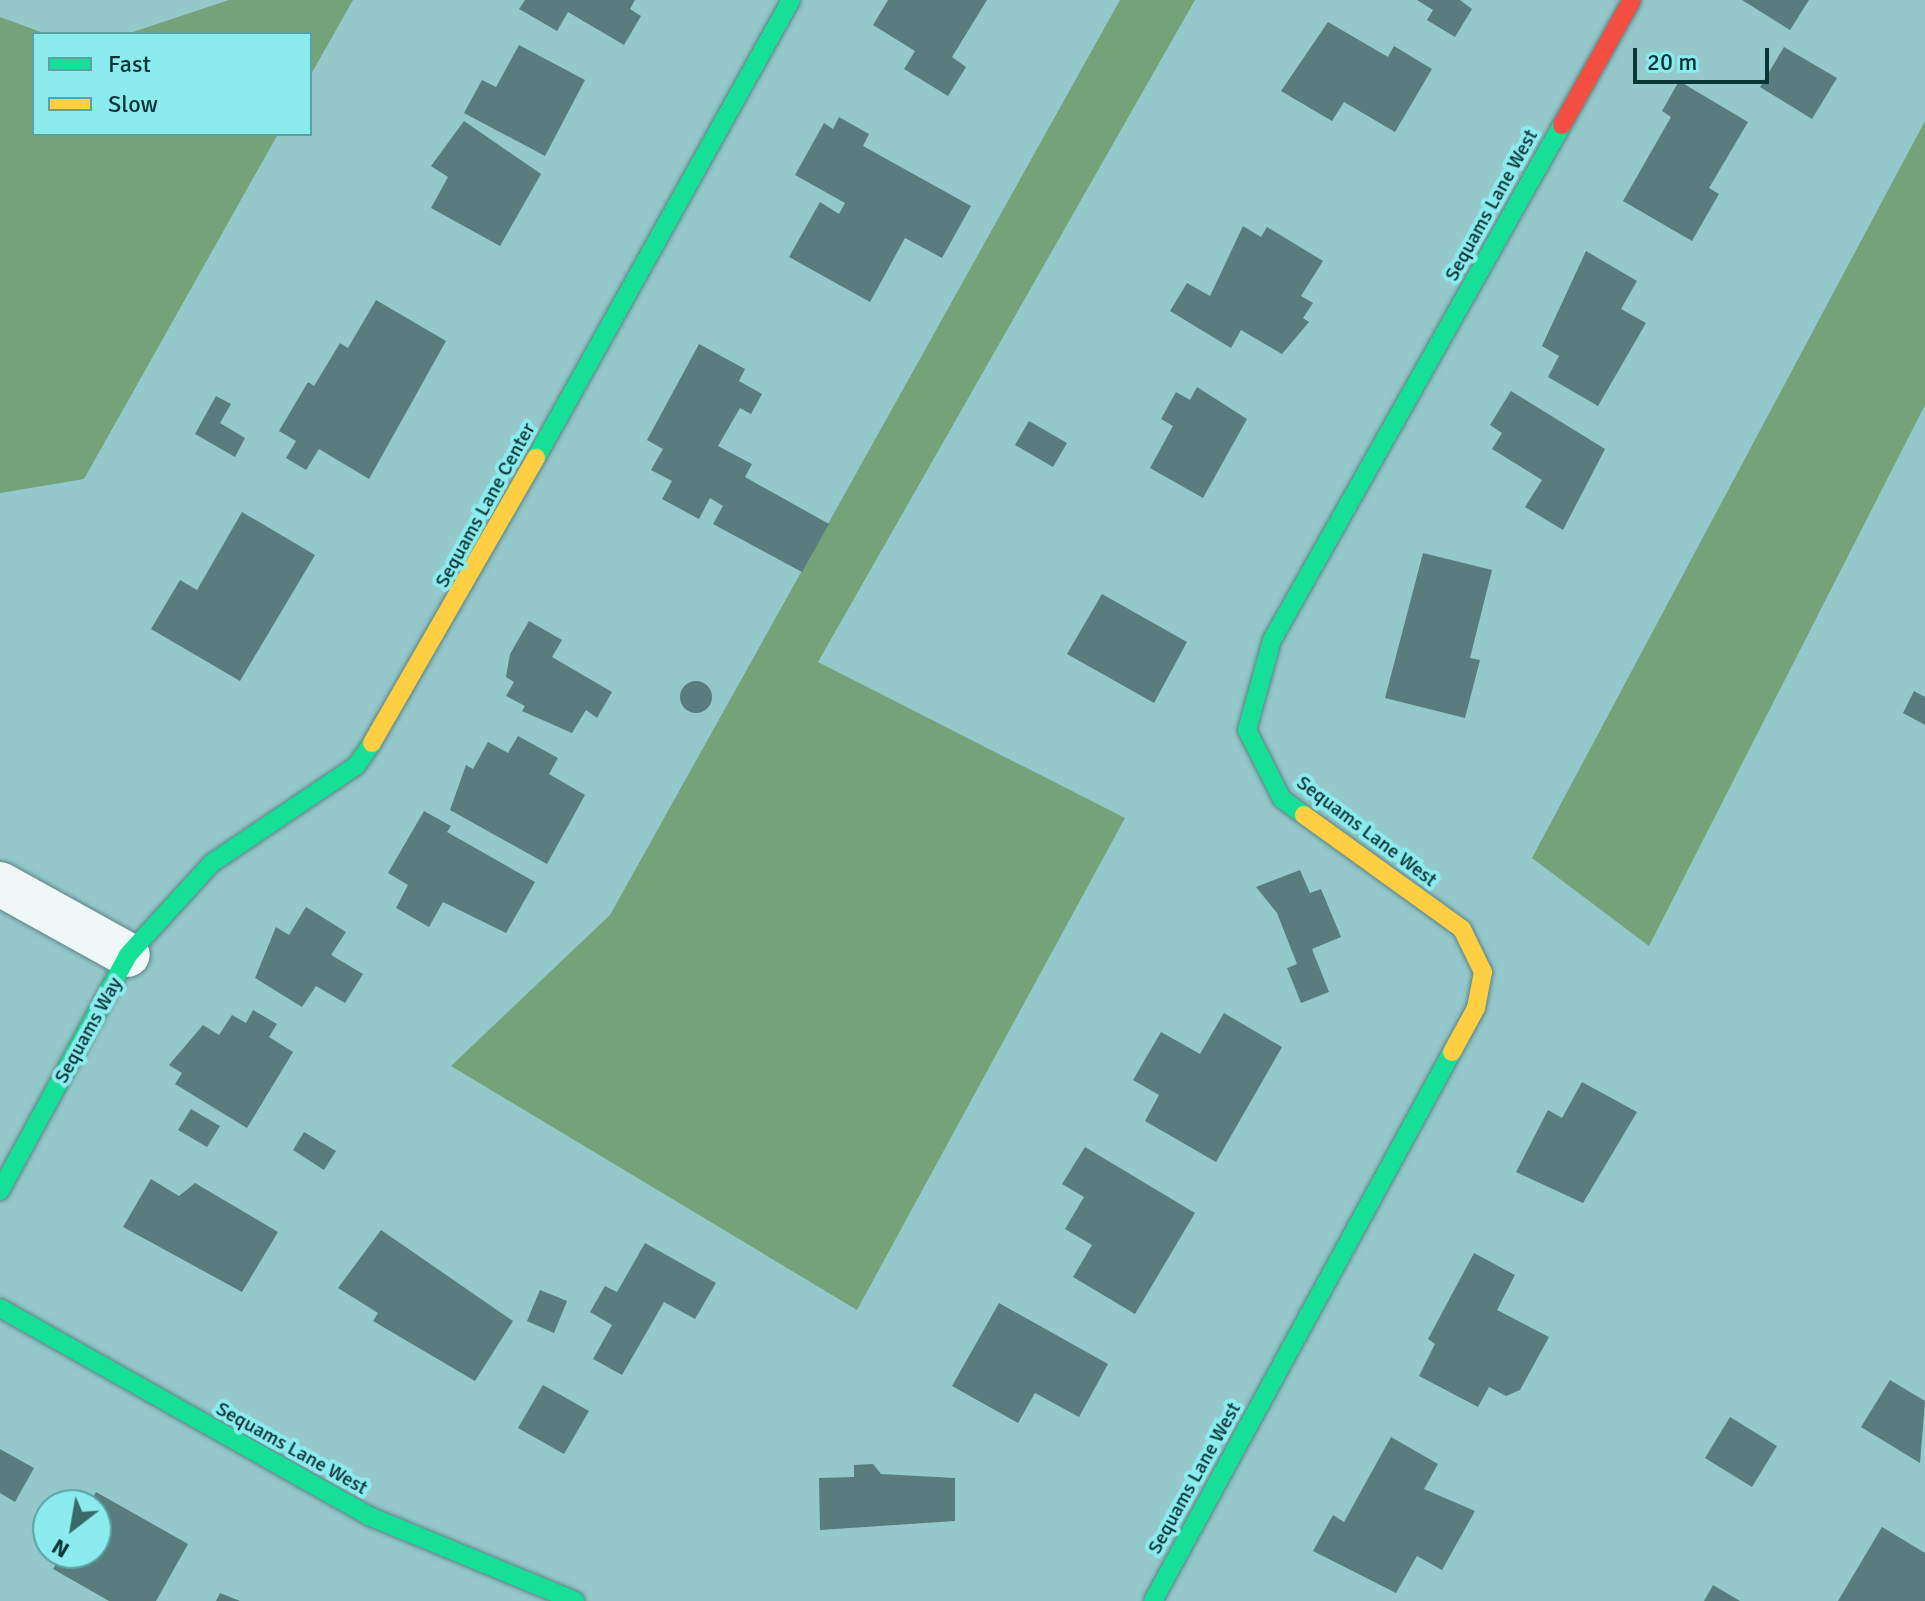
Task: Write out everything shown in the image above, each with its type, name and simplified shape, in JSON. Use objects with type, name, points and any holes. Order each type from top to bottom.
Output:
[{"type":"street","name":"Sequams Lane Center","points":[[128,955],[212,863],[356,766],[396,710],[791,0]]},
{"type":"street","name":"Sequams Lane West","points":[[1153,1601],[1476,1008],[1483,972],[1462,929],[1282,799],[1247,730],[1272,640],[1632,0]]},
{"type":"street","name":"Sequams Way","points":[[0,884],[128,955],[0,1191]]},
{"type":"street","name":"Sequams Lane West","points":[[0,1308],[369,1516],[575,1601]]},
{"type":"shaded area","points":[[229,0],[353,0],[312,72],[312,32],[133,32]]},
{"type":"shaded area","points":[[1120,0],[1195,0],[818,662],[1125,818],[857,1310],[451,1066],[610,915]]},
{"type":"shaded area","points":[[0,17],[41,32],[32,32],[32,136],[277,136],[84,479],[0,493]]},
{"type":"shaded area","points":[[1925,121],[1925,405],[1649,946],[1532,858]]},
{"type":"building","points":[[525,0],[635,0],[630,9],[641,16],[624,45],[568,12],[557,31],[519,9]]},
{"type":"building","points":[[888,0],[987,0],[952,57],[966,67],[948,96],[904,69],[915,51],[873,25]]},
{"type":"building","points":[[1417,0],[1460,0],[1472,9],[1455,37],[1427,20],[1433,10]]},
{"type":"building","points":[[1742,0],[1809,0],[1790,30]]},
{"type":"building","points":[[1328,22],[1388,57],[1394,46],[1432,69],[1395,132],[1344,102],[1332,121],[1281,91]]},
{"type":"building","points":[[519,45],[585,80],[545,156],[464,113],[482,80],[496,87]]},
{"type":"building","points":[[1784,47],[1837,78],[1812,119],[1760,87]]},
{"type":"building","points":[[1679,81],[1748,122],[1709,188],[1719,194],[1692,241],[1623,201],[1671,117],[1662,111]]},
{"type":"building","points":[[839,117],[869,134],[863,146],[971,206],[942,258],[905,238],[870,302],[789,257],[820,202],[839,214],[845,203],[795,175],[824,123],[833,129]]},
{"type":"building","points":[[464,121],[541,174],[500,246],[431,208],[448,177],[431,166]]},
{"type":"building","points":[[1243,226],[1261,237],[1267,227],[1323,261],[1301,296],[1313,303],[1303,318],[1309,322],[1282,354],[1241,330],[1231,348],[1170,311],[1187,283],[1210,296]]},
{"type":"building","points":[[1586,251],[1637,281],[1621,309],[1646,323],[1598,406],[1548,377],[1559,356],[1542,346]]},
{"type":"building","points":[[376,300],[446,341],[369,479],[319,449],[306,470],[286,458],[296,441],[279,431],[308,382],[314,386],[340,343],[348,348]]},
{"type":"building","points":[[699,344],[745,369],[739,381],[762,394],[751,414],[740,408],[718,446],[752,464],[745,477],[829,524],[802,572],[713,524],[723,506],[710,498],[699,519],[662,499],[672,481],[651,470],[663,449],[647,440]]},
{"type":"building","points":[[1197,387],[1247,419],[1203,498],[1150,468],[1173,426],[1161,419],[1176,392],[1190,400]]},
{"type":"building","points":[[1511,391],[1605,449],[1563,530],[1525,507],[1542,480],[1492,449],[1502,433],[1490,425]]},
{"type":"building","points":[[216,396],[231,404],[220,423],[245,438],[235,457],[195,434]]},
{"type":"building","points":[[1029,421],[1067,443],[1053,467],[1015,445]]},
{"type":"building","points":[[242,512],[315,555],[240,681],[151,629],[180,580],[197,590]]},
{"type":"building","points":[[1423,553],[1492,570],[1470,658],[1480,660],[1465,718],[1385,698]]},
{"type":"building","points":[[1102,594],[1187,642],[1154,703],[1067,654]]},
{"type":"building","points":[[529,621],[562,640],[552,657],[612,692],[597,718],[586,710],[572,733],[522,711],[525,706],[506,696],[514,682],[506,677],[510,654]]},
{"type":"building","points":[[696,681],[707,686],[712,697],[707,708],[696,713],[685,708],[680,697],[685,686]]},
{"type":"building","points":[[1914,691],[1925,697],[1925,725],[1903,713]]},
{"type":"building","points":[[518,736],[558,758],[549,774],[585,795],[547,864],[450,810],[466,765],[473,769],[488,742],[508,753]]},
{"type":"building","points":[[424,811],[451,826],[447,832],[535,882],[506,933],[443,902],[429,927],[396,908],[408,885],[388,873]]},
{"type":"building","points":[[1300,870],[1310,893],[1321,889],[1341,937],[1312,949],[1329,992],[1301,1003],[1287,968],[1297,964],[1277,913],[1256,887]]},
{"type":"building","points":[[306,907],[346,932],[331,955],[363,974],[345,1003],[316,986],[302,1007],[255,978],[276,927],[289,935]]},
{"type":"building","points":[[253,1010],[277,1024],[269,1037],[293,1052],[247,1128],[175,1084],[182,1073],[169,1065],[203,1025],[219,1035],[232,1015],[246,1023]]},
{"type":"building","points":[[1224,1013],[1282,1047],[1216,1162],[1145,1121],[1159,1095],[1133,1080],[1161,1032],[1200,1054]]},
{"type":"building","points":[[1582,1082],[1637,1112],[1583,1203],[1516,1172],[1548,1110],[1562,1118]]},
{"type":"building","points":[[191,1109],[220,1126],[207,1147],[178,1130]]},
{"type":"building","points":[[304,1132],[336,1151],[324,1170],[293,1150]]},
{"type":"building","points":[[1085,1147],[1195,1213],[1135,1314],[1073,1277],[1092,1245],[1065,1229],[1084,1197],[1062,1184]]},
{"type":"building","points":[[151,1179],[179,1196],[195,1183],[278,1232],[242,1292],[123,1227]]},
{"type":"building","points":[[381,1230],[513,1321],[475,1381],[373,1321],[378,1313],[338,1288]]},
{"type":"building","points":[[645,1243],[716,1283],[695,1319],[664,1302],[622,1375],[593,1359],[612,1325],[590,1312],[605,1286],[617,1292]]},
{"type":"building","points":[[1474,1253],[1515,1275],[1497,1310],[1549,1337],[1520,1390],[1506,1396],[1489,1387],[1478,1407],[1419,1376],[1435,1344],[1428,1339]]},
{"type":"building","points":[[540,1290],[567,1301],[554,1333],[527,1321]]},
{"type":"building","points":[[999,1303],[1108,1364],[1079,1417],[1035,1393],[1018,1423],[952,1386]]},
{"type":"building","points":[[1890,1380],[1925,1401],[1920,1463],[1861,1427]]},
{"type":"building","points":[[543,1385],[589,1411],[564,1454],[518,1428]]},
{"type":"building","points":[[1730,1417],[1777,1446],[1752,1487],[1705,1458]]},
{"type":"building","points":[[1391,1437],[1438,1464],[1424,1489],[1475,1511],[1442,1570],[1417,1556],[1396,1593],[1313,1551],[1333,1515],[1344,1522]]},
{"type":"building","points":[[0,1449],[34,1468],[15,1502],[0,1493]]},
{"type":"building","points":[[873,1464],[881,1474],[955,1478],[955,1521],[820,1530],[819,1478],[854,1477],[854,1465]]},
{"type":"building","points":[[112,1501],[188,1544],[156,1601],[109,1601],[53,1569],[112,1569]]},
{"type":"building","points":[[1882,1527],[1925,1553],[1925,1601],[1838,1601]]},
{"type":"building","points":[[1713,1585],[1740,1601],[1704,1601]]},
{"type":"building","points":[[220,1593],[240,1601],[216,1601]]},
{"type":"traffic: fast","points":[[536,458],[791,0]]},
{"type":"traffic: fast","points":[[1304,815],[1282,799],[1247,730],[1272,640],[1562,125]]},
{"type":"traffic: fast","points":[[0,1191],[128,955],[212,863],[356,766],[372,743]]},
{"type":"traffic: fast","points":[[1153,1601],[1452,1052]]},
{"type":"traffic: fast","points":[[0,1308],[369,1516],[575,1601]]},
{"type":"traffic: slow","points":[[372,743],[536,458]]},
{"type":"traffic: slow","points":[[1304,815],[1462,929],[1483,972],[1476,1008],[1452,1052]]},
{"type":"traffic: jam","points":[[1562,125],[1632,0]]}]
